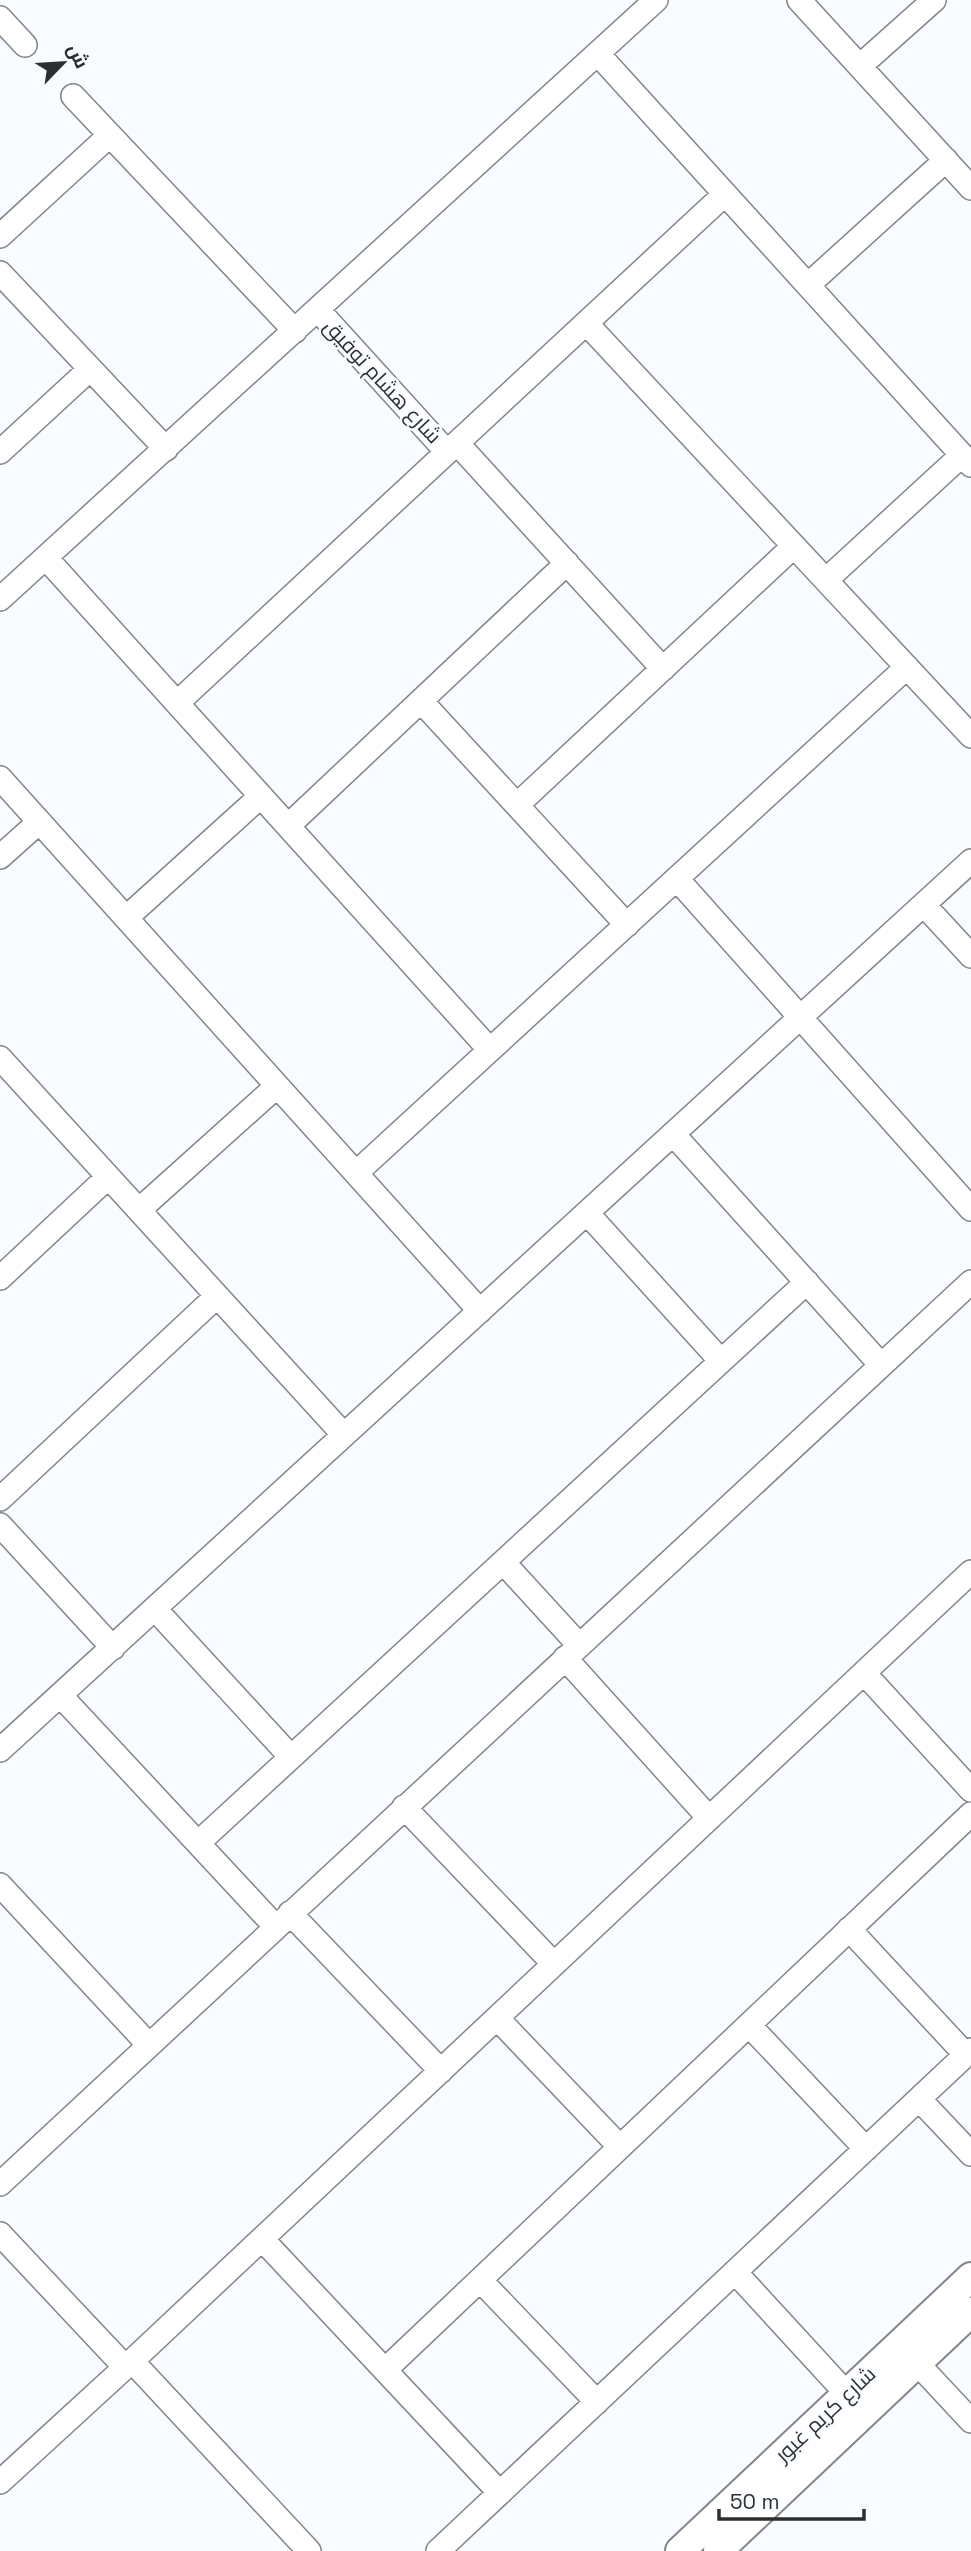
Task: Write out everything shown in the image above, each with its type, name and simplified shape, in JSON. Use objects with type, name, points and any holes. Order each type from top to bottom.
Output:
[{"type":"street","points":[[0,600],[656,0]]},
{"type":"street","points":[[799,0],[971,188]]},
{"type":"street","points":[[860,66],[934,0]]},
{"type":"street","points":[[0,19],[24,45]]},
{"type":"street","points":[[598,54],[967,460],[826,580]]},
{"type":"street","points":[[73,96],[295,331]]},
{"type":"street","points":[[0,236],[110,135]]},
{"type":"street","points":[[808,285],[946,160]]},
{"type":"street","points":[[177,703],[725,194]]},
{"type":"street","points":[[0,273],[166,449]]},
{"type":"street","name":"شارع هشام توفيق","points":[[318,310],[567,563],[663,669]]},
{"type":"street","points":[[586,323],[971,736]]},
{"type":"street","points":[[0,452],[90,369]]},
{"type":"street","points":[[517,806],[794,546]]},
{"type":"street","points":[[46,558],[490,1050]]},
{"type":"street","points":[[288,826],[567,563]]},
{"type":"street","points":[[356,1173],[907,667]]},
{"type":"street","points":[[421,701],[626,925]]},
{"type":"street","points":[[0,778],[480,1311]]},
{"type":"street","points":[[126,918],[261,796]]},
{"type":"street","points":[[0,857],[39,822]]},
{"type":"street","points":[[0,1750],[971,862]]},
{"type":"street","points":[[677,879],[971,1209]]},
{"type":"street","points":[[924,905],[971,956]]},
{"type":"street","points":[[0,1058],[344,1435]]},
{"type":"street","points":[[139,1210],[277,1086]]},
{"type":"street","points":[[673,1134],[881,1365]]},
{"type":"street","points":[[0,1278],[108,1177]]},
{"type":"street","points":[[587,1213],[721,1361]]},
{"type":"street","points":[[198,1843],[807,1282]]},
{"type":"street","points":[[4,2173],[149,2045],[971,1282]]},
{"type":"street","points":[[0,1499],[217,1296]]},
{"type":"street","points":[[0,1525],[113,1647]]},
{"type":"street","points":[[503,1562],[572,1652],[709,1818]]},
{"type":"street","points":[[0,2482],[971,1573]]},
{"type":"street","points":[[155,1609],[291,1757]]},
{"type":"street","points":[[864,1673],[971,1790]]},
{"type":"street","points":[[60,1695],[198,1843],[441,2071]]},
{"type":"street","points":[[404,1807],[554,1964]]},
{"type":"street","points":[[385,2370],[971,1814]]},
{"type":"street","points":[[0,1885],[149,2045]]},
{"type":"street","points":[[438,2551],[969,2053],[849,1930]]},
{"type":"street","points":[[497,2018],[620,2147]]},
{"type":"street","points":[[749,2025],[866,2149]]},
{"type":"street","points":[[919,2099],[971,2154]]},
{"type":"street","points":[[0,2234],[309,2551]]},
{"type":"street","points":[[262,2239],[500,2493]]},
{"type":"street","points":[[735,2272],[847,2394]]},
{"type":"street","name":"شارع كريم غبور","points":[[680,2551],[971,2277]]},
{"type":"street","points":[[480,2280],[597,2402]]},
{"type":"street","name":"شارع كريم غبور","points":[[718,2551],[971,2312]]},
{"type":"street","points":[[917,2363],[971,2421]]}]
